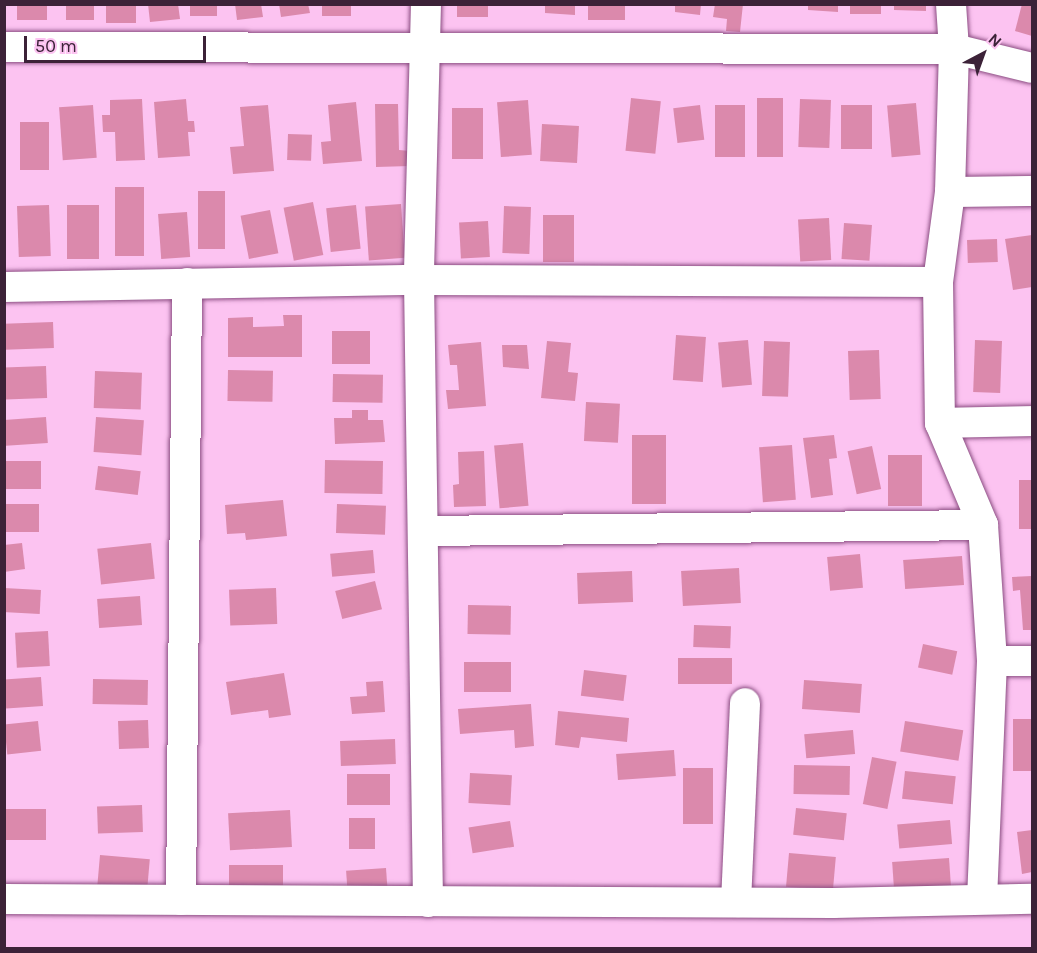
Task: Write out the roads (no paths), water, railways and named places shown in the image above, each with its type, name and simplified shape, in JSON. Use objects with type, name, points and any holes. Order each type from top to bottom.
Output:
[{"type":"street","points":[[426,4],[422,46],[419,280],[428,902]]},
{"type":"street","points":[[951,4],[954,49],[950,192],[938,282],[940,423],[983,525],[992,661],[982,899]]},
{"type":"street","points":[[4,47],[422,46],[954,49],[1032,68]]},
{"type":"street","points":[[950,192],[1032,191]]},
{"type":"street","points":[[4,287],[419,280],[938,282]]},
{"type":"street","points":[[181,900],[187,283]]},
{"type":"street","points":[[940,423],[1032,421]]},
{"type":"street","points":[[423,531],[983,525]]},
{"type":"street","points":[[992,661],[1032,661]]},
{"type":"street","points":[[736,902],[745,703]]},
{"type":"street","points":[[4,899],[736,902],[1032,898]]}]
